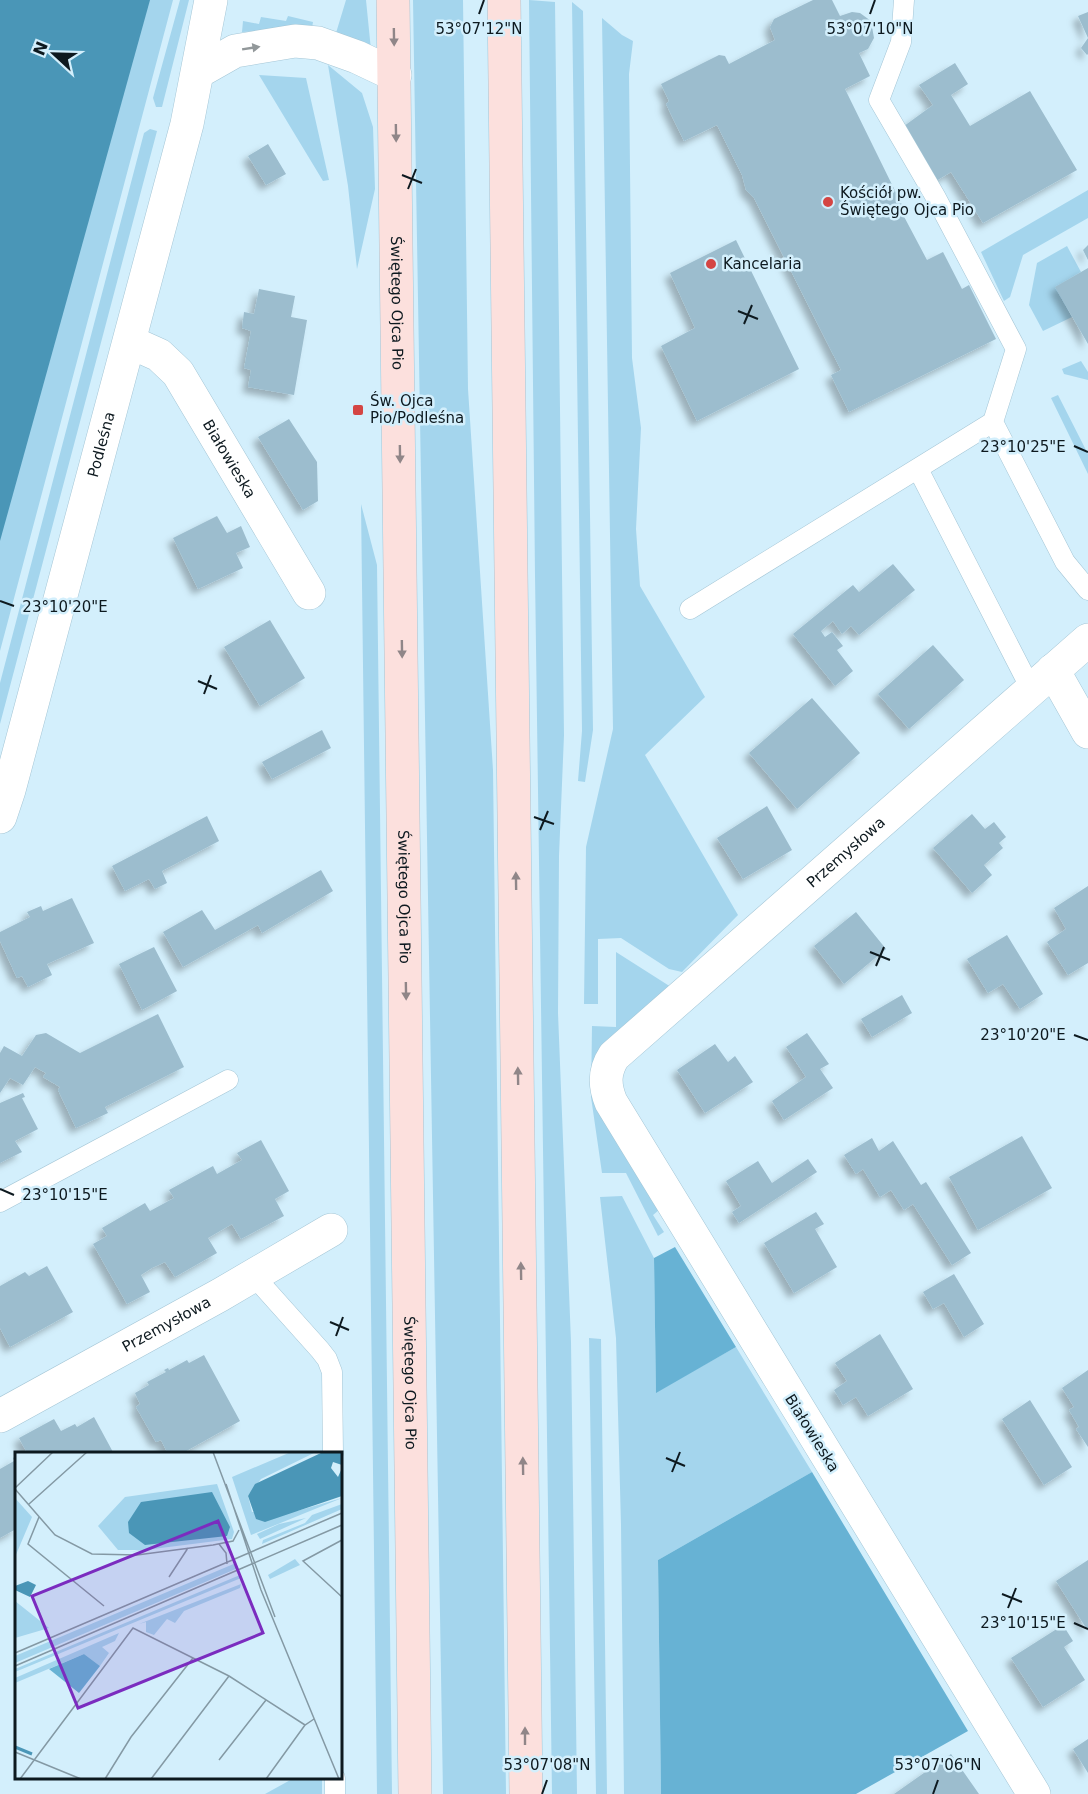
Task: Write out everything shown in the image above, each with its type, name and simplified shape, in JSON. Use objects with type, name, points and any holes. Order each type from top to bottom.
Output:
[{"type":"main road","name":"Świętego Ojca Pio","points":[[393,0],[415,1794]]},
{"type":"main road","points":[[504,0],[526,1794]]},
{"type":"street","name":"Podleśna","points":[[0,817],[187,124],[211,0]]},
{"type":"street","points":[[198,72],[235,51],[295,41],[318,43],[357,57],[395,75]]},
{"type":"street","name":"Białowieska","points":[[130,342],[159,355],[178,373],[309,593]]},
{"type":"street","name":"Przemysłowa","points":[[607,1067],[622,1049],[1088,640]]},
{"type":"street","points":[[1042,680],[1088,732]]},
{"type":"street","name":"Białowieska","points":[[607,1067],[606,1092],[611,1102],[1034,1794]]},
{"type":"street","name":"Przemysłowa","points":[[0,1416],[331,1230]]},
{"type":"lane","points":[[690,609],[993,422],[1016,349],[934,196],[879,100],[901,42],[904,0]]},
{"type":"lane","points":[[993,422],[1065,562],[1088,590]]},
{"type":"lane","points":[[918,469],[1042,680]]},
{"type":"lane","points":[[0,1202],[228,1080]]},
{"type":"lane","points":[[253,1275],[321,1350],[331,1366],[333,1452]]},
{"type":"shaded area","points":[[0,0],[173,0],[0,651]]},
{"type":"shaded area","points":[[0,0],[150,0],[0,541]]},
{"type":"shaded area","points":[[180,0],[189,0],[162,107],[156,107],[153,98]]},
{"type":"shaded area","points":[[346,0],[366,0],[371,50],[336,33]]},
{"type":"shaded area","points":[[413,0],[463,0],[468,389],[493,770],[506,1794],[443,1794]]},
{"type":"shaded area","points":[[529,0],[555,2],[564,735],[559,856],[558,1013],[571,1342],[577,1794],[552,1794]]},
{"type":"shaded area","points":[[572,2],[583,11],[593,730],[585,782],[578,781],[582,731]]},
{"type":"shaded area","points":[[288,16],[313,22],[312,28],[242,32],[243,21],[259,24],[261,17],[286,21]]},
{"type":"shaded area","points":[[602,18],[633,41],[629,74],[632,358],[641,428],[636,529],[640,586],[705,697],[645,755],[738,915],[682,972],[669,969],[621,938],[598,939],[598,1004],[584,1004],[586,847],[613,729]]},
{"type":"shaded area","points":[[328,65],[362,93],[373,127],[375,189],[357,269],[348,186]]},
{"type":"shaded area","points":[[259,75],[306,78],[329,180],[323,181]]},
{"type":"shaded area","points":[[150,129],[157,131],[0,724],[0,683],[144,133]]},
{"type":"shaded area","points":[[1088,190],[1088,218],[1023,255],[1010,297],[1004,301],[981,252]]},
{"type":"shaded area","points":[[1067,246],[1081,272],[1056,287],[1072,317],[1043,331],[1029,305],[1037,263]]},
{"type":"shaded area","points":[[1081,361],[1088,372],[1088,380],[1064,374],[1062,369]]},
{"type":"shaded area","points":[[1058,395],[1088,454],[1088,474],[1051,398]]},
{"type":"shaded area","points":[[361,504],[377,565],[392,1794],[377,1794]]},
{"type":"shaded area","points":[[616,952],[671,987],[600,1051],[659,1210],[653,1215],[664,1232],[658,1236],[626,1173],[602,1173],[591,1097],[592,1026],[616,1027]]},
{"type":"shaded area","points":[[622,1196],[654,1258],[656,1392],[736,1347],[812,1472],[658,1560],[661,1794],[624,1794],[616,1338],[600,1197]]},
{"type":"shaded area","points":[[675,1247],[736,1347],[656,1393],[654,1258]]},
{"type":"shaded area","points":[[589,1338],[601,1339],[607,1794],[596,1794]]},
{"type":"shaded area","points":[[812,1472],[968,1731],[856,1794],[661,1794],[658,1560]]},
{"type":"shaded area","points":[[292,1779],[322,1779],[322,1794],[265,1794]]},
{"type":"building","name":"Kościół pw. Świętego Ojca Pio","points":[[813,0],[832,0],[840,16],[852,12],[860,13],[871,21],[874,38],[868,49],[859,53],[870,76],[845,89],[903,207],[900,209],[927,260],[943,252],[962,289],[969,285],[996,339],[849,412],[831,375],[841,370],[754,198],[746,190],[742,175],[717,125],[684,141],[666,104],[669,101],[661,84],[719,55],[725,56],[729,64],[775,40],[770,27],[774,19]]},
{"type":"building","points":[[1088,12],[1088,38],[1078,16]]},
{"type":"building","points":[[1088,38],[1088,54],[1087,55],[1081,48]]},
{"type":"building","points":[[955,63],[968,84],[951,95],[970,126],[1030,91],[1077,170],[983,223],[951,172],[936,181],[900,129],[933,105],[919,85]]},
{"type":"building","points":[[268,144],[286,174],[266,185],[248,156]]},
{"type":"building","points":[[736,240],[799,369],[697,421],[661,346],[695,328],[670,273]]},
{"type":"building","points":[[1088,245],[1088,260],[1083,250]]},
{"type":"building","points":[[1088,268],[1088,344],[1055,287]]},
{"type":"building","points":[[259,289],[295,296],[291,317],[307,320],[294,395],[248,387],[251,370],[244,368],[251,331],[242,328],[244,312],[254,314]]},
{"type":"building","points":[[289,419],[317,462],[318,501],[303,510],[258,437]]},
{"type":"building","points":[[217,516],[227,533],[241,526],[250,547],[236,553],[243,568],[198,589],[173,538]]},
{"type":"building","points":[[893,564],[915,590],[859,635],[851,626],[842,634],[833,621],[821,631],[825,637],[832,632],[843,646],[837,650],[853,671],[835,686],[793,634],[853,585],[859,592]]},
{"type":"building","points":[[270,620],[305,678],[260,706],[224,647]]},
{"type":"building","points":[[933,645],[964,680],[909,729],[878,694]]},
{"type":"building","points":[[812,698],[860,753],[797,809],[749,753]]},
{"type":"building","points":[[322,730],[331,748],[272,779],[262,762]]},
{"type":"building","points":[[767,806],[792,850],[743,879],[717,838]]},
{"type":"building","points":[[972,814],[985,829],[994,822],[1006,837],[999,843],[1003,848],[984,865],[992,875],[972,893],[933,848]]},
{"type":"building","points":[[207,816],[219,841],[162,871],[167,883],[155,889],[149,879],[125,891],[112,866]]},
{"type":"building","points":[[321,870],[333,891],[262,933],[258,925],[183,967],[163,932],[202,910],[215,930]]},
{"type":"building","points":[[1088,886],[1088,963],[1068,975],[1047,942],[1066,929],[1054,908]]},
{"type":"building","points":[[72,898],[94,943],[47,964],[52,975],[28,987],[22,976],[17,978],[0,941],[0,932],[30,917],[27,912],[41,906],[43,911]]},
{"type":"building","points":[[856,912],[886,949],[844,984],[814,946]]},
{"type":"building","points":[[1007,935],[1043,994],[1020,1009],[1003,984],[988,993],[967,959]]},
{"type":"building","points":[[154,947],[177,991],[142,1010],[119,964]]},
{"type":"building","points":[[902,995],[912,1013],[872,1037],[861,1019]]},
{"type":"building","points":[[158,1014],[184,1067],[105,1107],[108,1113],[76,1128],[58,1090],[60,1087],[43,1077],[46,1073],[35,1067],[23,1085],[10,1078],[0,1093],[0,1053],[4,1046],[22,1056],[36,1035],[46,1033],[80,1053]]},
{"type":"building","points":[[807,1033],[829,1064],[820,1069],[833,1088],[784,1120],[772,1101],[806,1077],[786,1047]]},
{"type":"building","points":[[715,1044],[728,1062],[735,1056],[753,1082],[705,1113],[677,1070]]},
{"type":"building","points":[[23,1093],[25,1097],[22,1098],[38,1129],[15,1141],[22,1152],[0,1163],[0,1103]]},
{"type":"building","points":[[1022,1136],[1052,1188],[978,1230],[949,1177]]},
{"type":"building","points":[[872,1138],[879,1151],[893,1141],[921,1185],[926,1182],[971,1253],[952,1265],[913,1204],[904,1210],[891,1190],[880,1197],[863,1169],[856,1174],[844,1155]]},
{"type":"building","points":[[261,1140],[289,1191],[275,1199],[284,1216],[241,1239],[232,1224],[208,1238],[217,1253],[175,1277],[165,1262],[152,1268],[141,1275],[150,1292],[127,1304],[93,1244],[107,1236],[102,1228],[145,1203],[150,1211],[174,1198],[169,1190],[213,1166],[217,1174],[242,1160],[237,1153]]},
{"type":"building","points":[[808,1159],[817,1172],[739,1223],[732,1212],[741,1206],[726,1181],[758,1161],[772,1183]]},
{"type":"building","points":[[816,1212],[824,1224],[815,1229],[837,1267],[794,1293],[764,1243]]},
{"type":"building","points":[[47,1266],[73,1312],[10,1347],[0,1328],[0,1286],[25,1272],[29,1276]]},
{"type":"building","points":[[954,1274],[984,1324],[964,1337],[944,1303],[933,1309],[923,1292]]},
{"type":"building","points":[[880,1334],[913,1389],[868,1416],[856,1397],[843,1405],[834,1390],[847,1381],[835,1363]]},
{"type":"building","points":[[204,1355],[240,1421],[185,1452],[167,1452],[161,1440],[156,1442],[136,1407],[140,1404],[135,1393],[149,1385],[147,1382],[166,1372],[164,1370],[168,1368],[169,1370],[187,1360],[189,1363]]},
{"type":"building","points":[[1088,1370],[1088,1447],[1076,1429],[1079,1427],[1069,1410],[1074,1407],[1062,1388]]},
{"type":"building","points":[[1030,1400],[1072,1467],[1044,1485],[1002,1419]]},
{"type":"building","points":[[94,1417],[113,1452],[24,1452],[26,1451],[19,1438],[54,1419],[61,1431],[75,1424],[77,1427]]},
{"type":"building","points":[[15,1457],[15,1530],[0,1538],[0,1469],[14,1461]]},
{"type":"building","points":[[1088,1560],[1088,1631],[1056,1581]]},
{"type":"building","points":[[1063,1625],[1073,1641],[1064,1647],[1085,1680],[1043,1707],[1011,1658]]},
{"type":"building","points":[[1088,1739],[1088,1773],[1073,1749]]},
{"type":"building","points":[[951,1754],[979,1794],[894,1794]]},
{"type":"place","name":"Kościół pw. Świętego Ojca Pio","points":[[828,202]]},
{"type":"place","name":"Kancelaria","points":[[711,264]]},
{"type":"place","name":"Św. Ojca Pio/Podleśna","points":[[358,410]]}]
